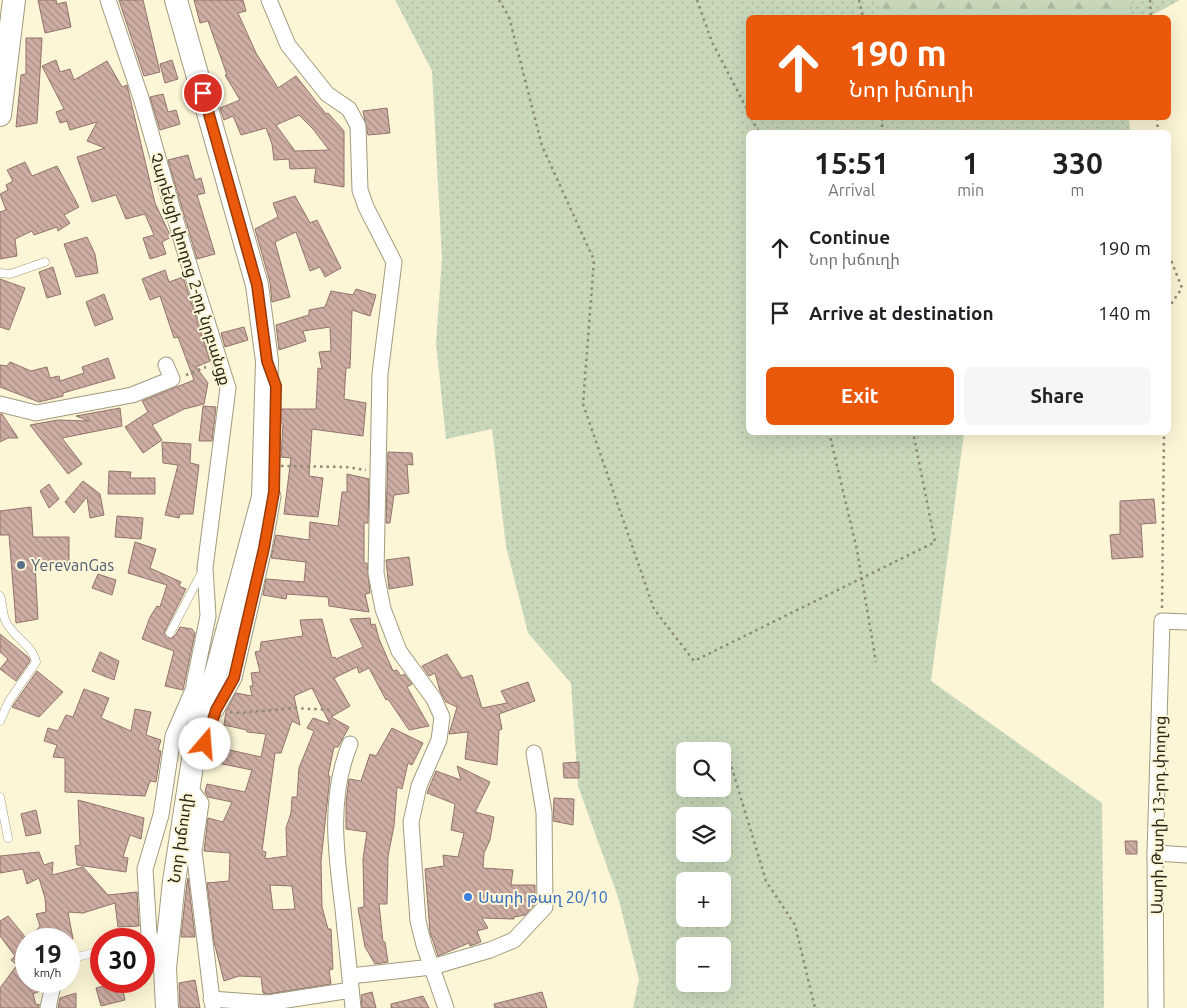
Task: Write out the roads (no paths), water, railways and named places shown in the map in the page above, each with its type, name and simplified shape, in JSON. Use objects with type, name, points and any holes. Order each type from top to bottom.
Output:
[{"type":"main road","points":[[0,115],[14,0]]},
{"type":"main road","name":"Նոր խճուղի","points":[[167,1008],[165,968],[174,881],[217,669],[263,496],[267,361],[257,285],[176,0]]},
{"type":"street","name":"Չարենցի փողոց 2-րդ նրբանցք","points":[[108,0],[141,98],[182,242],[228,388],[204,568],[208,616],[193,690],[208,716]]},
{"type":"street","points":[[268,0],[288,45],[327,94],[349,109],[358,126],[360,190],[366,207],[394,262],[380,374],[376,572],[383,609],[399,651],[434,699],[442,717],[439,740],[418,786],[411,822],[418,921],[446,1008]]},
{"type":"street","points":[[208,716],[234,678],[264,548],[274,492],[276,386],[267,361]]},
{"type":"street","points":[[0,404],[36,413],[132,395],[172,379],[166,365]]},
{"type":"street","name":"Սարի Թաղի 13-րդ փողոց","points":[[1156,1008],[1155,853],[1162,621],[1187,622]]},
{"type":"street","points":[[143,928],[147,856],[161,816],[173,736],[193,690]]},
{"type":"street","points":[[350,744],[343,761],[340,778],[335,837],[353,1008]]},
{"type":"street","points":[[192,790],[202,803],[194,851],[206,934],[212,1004],[268,1003],[351,983],[432,967],[514,940],[545,906],[544,812],[534,753]]},
{"type":"street","points":[[1155,853],[1187,855]]},
{"type":"street","points":[[155,953],[165,968]]},
{"type":"street","points":[[48,1008],[51,993]]},
{"type":"lane","points":[[0,273],[10,274],[45,262]]},
{"type":"lane","points":[[170,633],[204,568]]},
{"type":"lane","points":[[0,594],[5,621],[25,642],[34,654],[36,662],[9,701],[0,721]]},
{"type":"lane","points":[[0,797],[8,838]]},
{"type":"place","name":"YerevanGas","points":[[21,565]]},
{"type":"place","name":"Սարի թաղ 20/10","points":[[468,897]]}]
